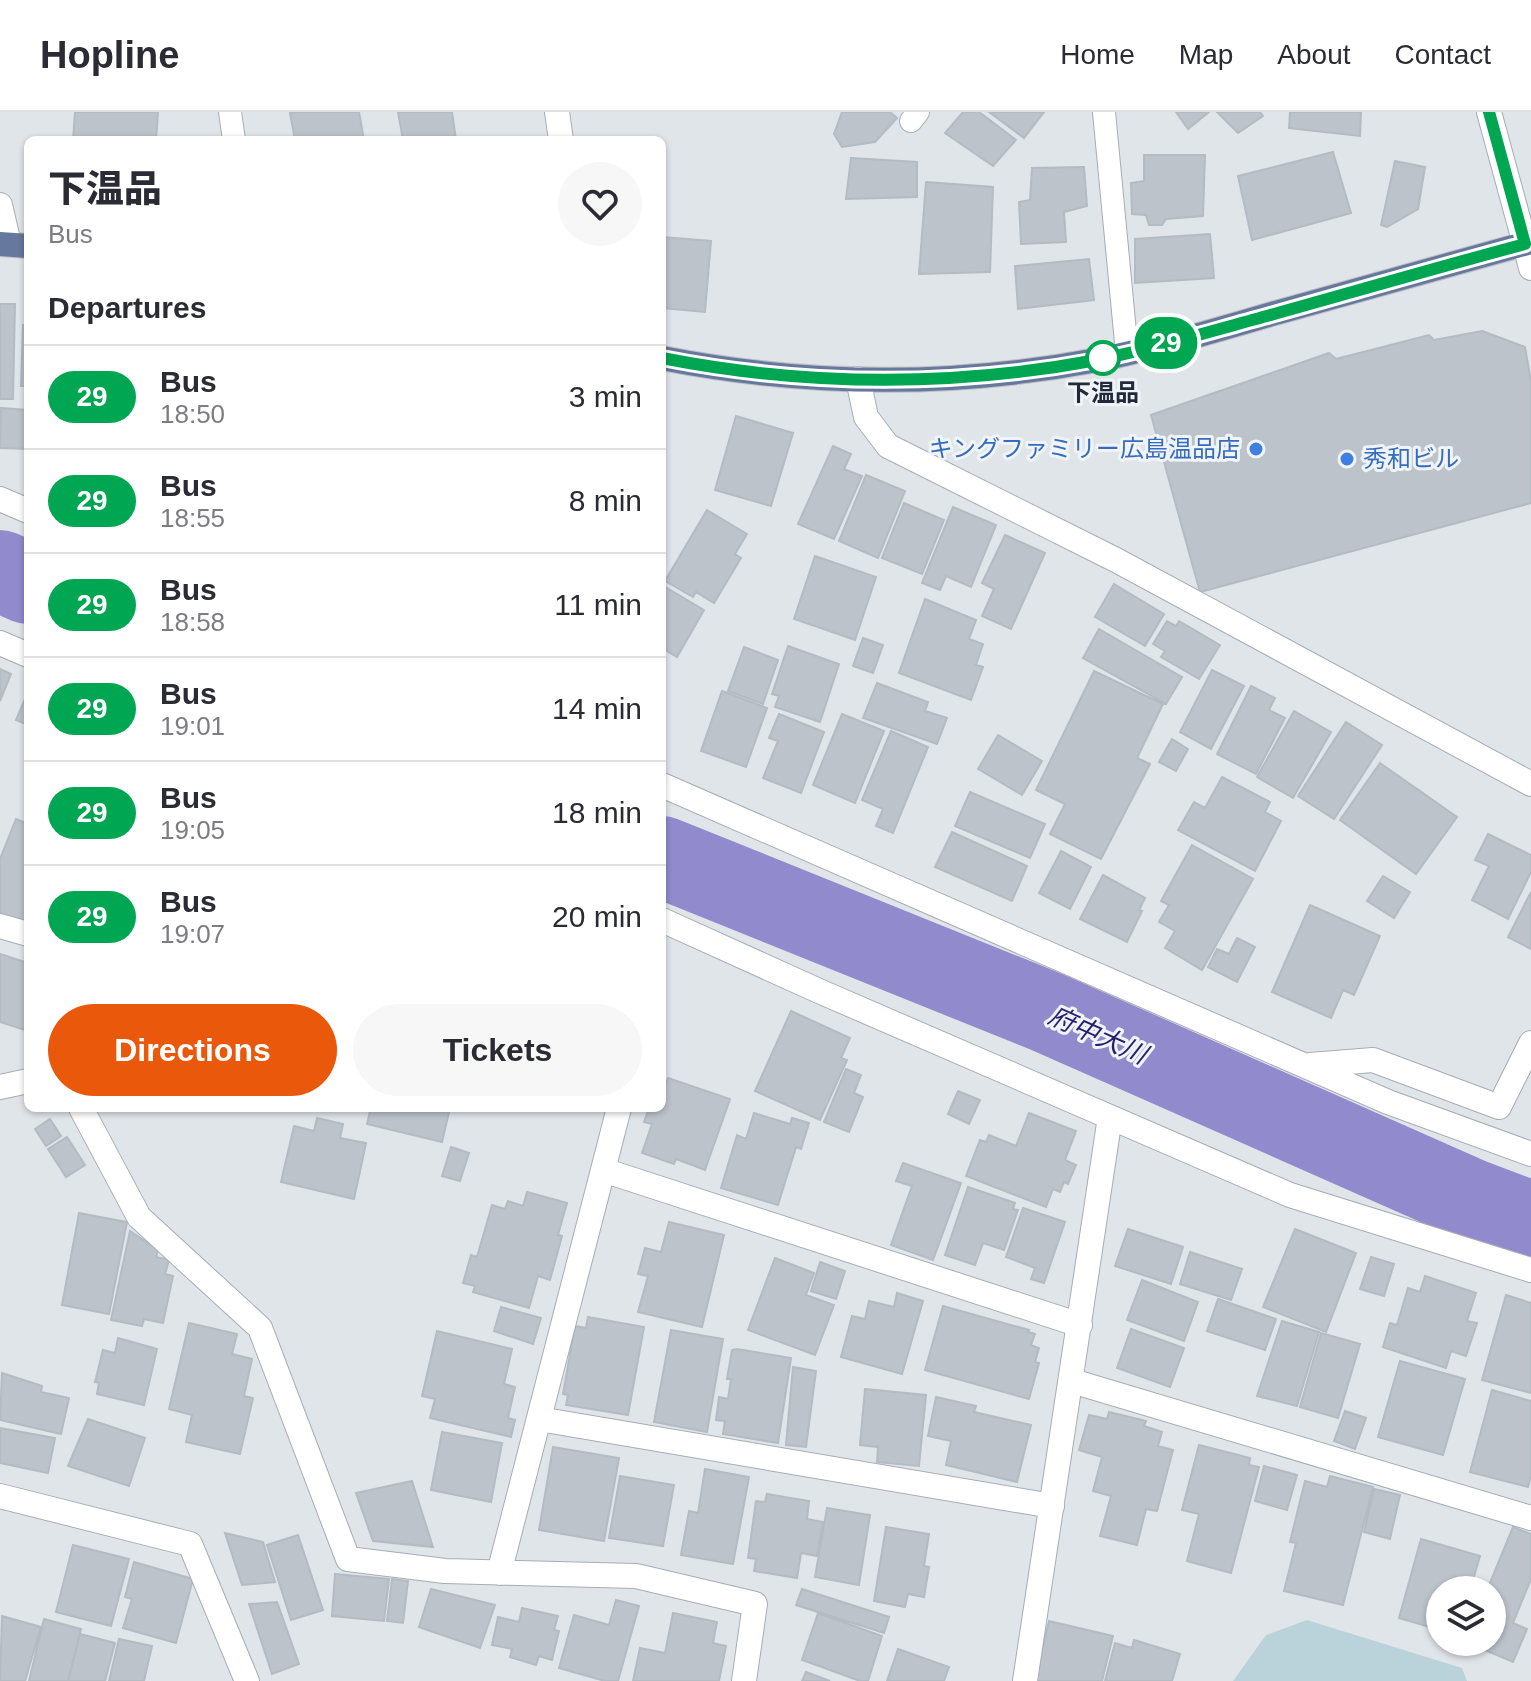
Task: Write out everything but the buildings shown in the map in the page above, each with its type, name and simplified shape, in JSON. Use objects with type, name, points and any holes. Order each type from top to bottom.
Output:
[{"type":"main road","points":[[666,359],[785,376],[931,379],[1005,373],[1127,353],[1528,243]]},
{"type":"street","points":[[557,112],[560,136]]},
{"type":"street","points":[[1489,112],[1528,243],[1531,268]]},
{"type":"street","points":[[0,205],[12,245]]},
{"type":"street","points":[[858,379],[866,417],[888,446],[1116,560],[1531,784]]},
{"type":"street","points":[[0,499],[24,509]]},
{"type":"street","points":[[0,643],[24,653]]},
{"type":"street","points":[[666,787],[1388,1102],[1531,1154]]},
{"type":"street","points":[[0,926],[24,933]]},
{"type":"street","points":[[666,928],[1290,1195],[1531,1270]]},
{"type":"street","points":[[1303,1065],[1373,1060],[1499,1107],[1531,1043]]},
{"type":"street","points":[[0,1087],[24,1082]]},
{"type":"street","points":[[83,1112],[139,1217],[260,1328],[348,1559],[445,1571],[636,1576],[755,1604],[744,1681]]},
{"type":"street","points":[[499,1573],[618,1112]]},
{"type":"street","points":[[1025,1681],[1110,1117]]},
{"type":"street","points":[[603,1170],[1080,1325]]},
{"type":"street","points":[[1072,1381],[1531,1518]]},
{"type":"street","points":[[539,1419],[1052,1506]]},
{"type":"street","points":[[0,1496],[190,1544],[247,1681]]},
{"type":"lane","points":[[230,112],[233,136]]},
{"type":"lane","points":[[1104,112],[1127,353]]},
{"type":"shaded area","points":[[1307,1620],[1462,1668],[1467,1681],[1233,1681],[1266,1635]]},
{"type":"waterway","name":"府中大川","points":[[0,571],[24,581]]},
{"type":"waterway","name":"府中大川","points":[[666,859],[1047,1012],[1472,1200],[1531,1222]]},
{"type":"bus line","name":"29","points":[[666,359],[785,376],[931,379],[1005,373],[1097,360],[1191,337],[1525,244],[1489,112]]},
{"type":"place","name":"下温品","points":[[1103,358]]},
{"type":"place","name":"キングファミリー広島温品店","points":[[1256,449]]},
{"type":"place","name":"秀和ビル","points":[[1347,459]]}]
